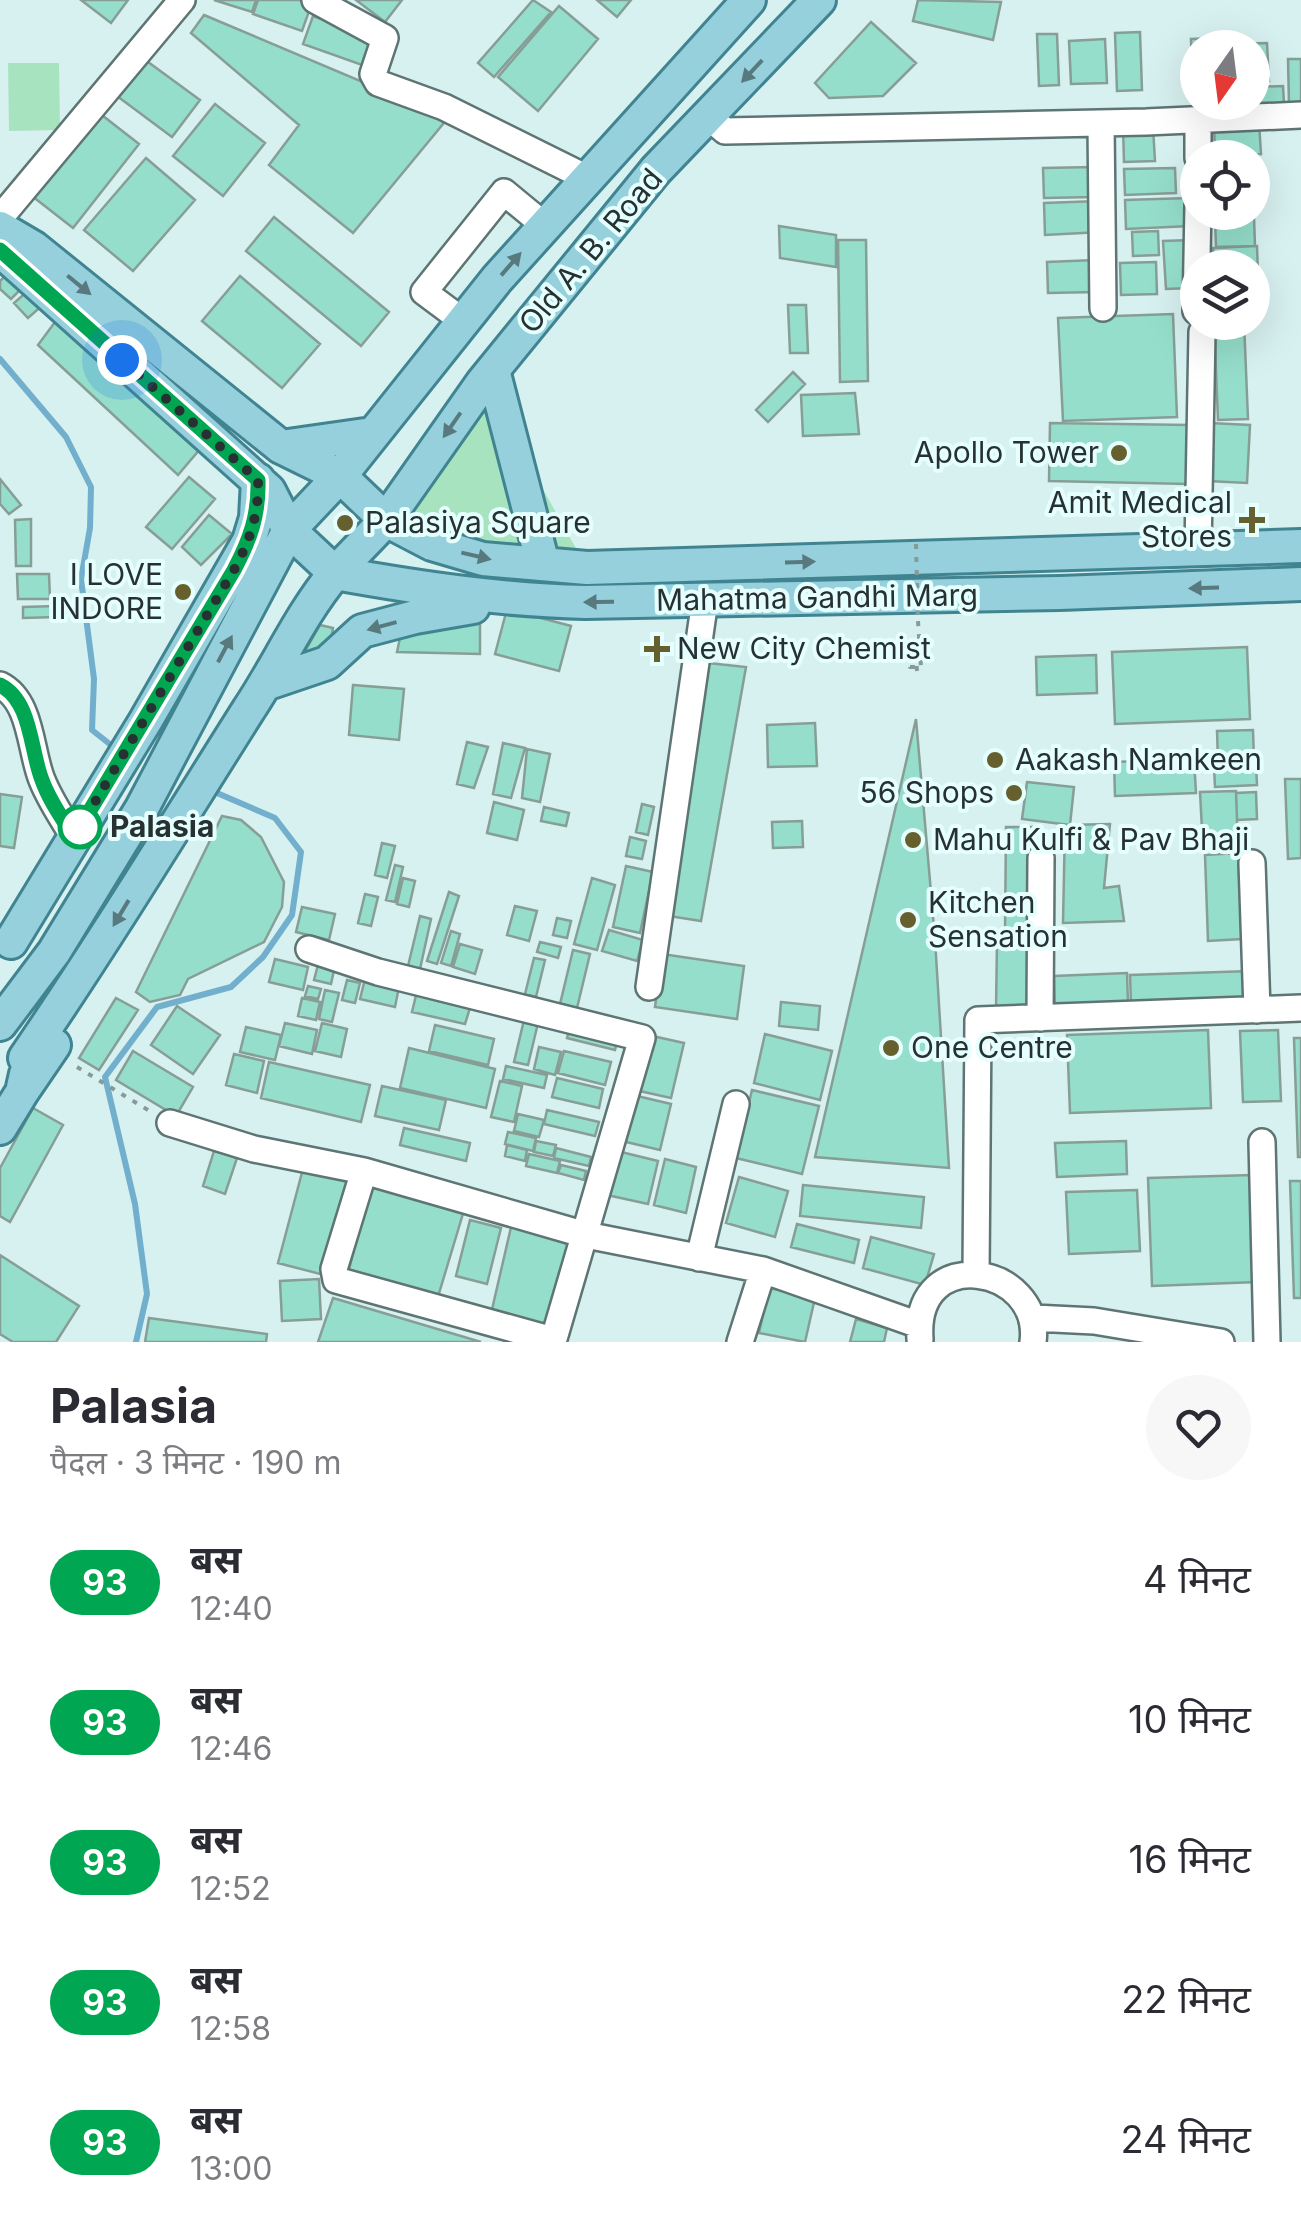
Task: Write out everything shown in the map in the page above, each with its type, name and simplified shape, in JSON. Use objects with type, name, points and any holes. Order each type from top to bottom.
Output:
[{"type":"main road","name":"Old A. B. Road","points":[[289,530],[340,476],[544,225],[750,0]]},
{"type":"main road","name":"Old A. B. Road","points":[[335,574],[386,520],[493,370],[656,170],[819,0]]},
{"type":"main road","name":"Mahatma Gandhi Marg","points":[[0,228],[34,248],[280,446],[340,476],[386,520],[432,544],[483,559],[587,568],[1301,546]]},
{"type":"main road","points":[[0,250],[270,491],[289,530],[335,574],[310,604],[98,952],[12,1061]]},
{"type":"main road","points":[[493,370],[543,564]]},
{"type":"main road","points":[[280,446],[372,434]]},
{"type":"main road","points":[[54,952],[5,949],[115,772],[249,541],[256,518],[258,480]]},
{"type":"main road","points":[[12,1061],[18,1041],[0,1024],[54,952],[142,808],[289,530]]},
{"type":"main road","name":"Mahatma Gandhi Marg","points":[[335,574],[512,600],[705,600],[1301,584]]},
{"type":"main road","points":[[264,684],[327,662],[362,631],[415,616],[512,600]]},
{"type":"main road","points":[[146,720],[176,747]]},
{"type":"main road","points":[[0,1128],[85,998],[98,952]]},
{"type":"main road","points":[[12,1061],[27,1071],[22,1092]]},
{"type":"street","points":[[0,218],[182,0]]},
{"type":"street","points":[[316,0],[385,38],[374,74],[378,83],[444,107],[587,178]]},
{"type":"street","points":[[1270,117],[1301,115]]},
{"type":"street","points":[[709,117],[726,131],[1198,120],[1198,140]]},
{"type":"street","points":[[1101,124],[1103,308]]},
{"type":"street","points":[[463,321],[424,292],[504,192],[544,225]]},
{"type":"street","points":[[1198,549],[1199,340]]},
{"type":"street","points":[[648,987],[705,600]]},
{"type":"street","points":[[0,685],[20,706],[43,783],[74,837]]},
{"type":"street","points":[[1040,1018],[1041,858]]},
{"type":"street","points":[[1252,864],[1256,1010]]},
{"type":"street","points":[[309,949],[378,972],[642,1038],[553,1341],[336,1280],[334,1269],[364,1171]]},
{"type":"street","points":[[976,1275],[978,1020],[1301,1008]]},
{"type":"street","points":[[698,1258],[736,1104]]},
{"type":"street","points":[[170,1123],[254,1149],[364,1171],[586,1235],[763,1270],[919,1333],[932,1291],[948,1278],[976,1275],[1016,1292],[1033,1330],[1094,1321],[1221,1342]]},
{"type":"street","points":[[1262,1142],[1267,1342]]},
{"type":"street","points":[[740,1342],[763,1270]]},
{"type":"path","points":[[916,544],[921,667],[910,668],[909,646],[916,646],[916,658],[917,671]]},
{"type":"path","points":[[77,1068],[170,1123]]},
{"type":"green space","points":[[8,63],[59,63],[60,130],[9,131]]},
{"type":"green space","points":[[483,382],[587,568],[386,520]]},
{"type":"building","points":[[81,0],[128,0],[111,23]]},
{"type":"building","points":[[214,0],[256,0],[252,12]]},
{"type":"building","points":[[258,0],[313,0],[302,31],[253,14]]},
{"type":"building","points":[[356,0],[402,0],[385,22]]},
{"type":"building","points":[[533,0],[551,12],[494,77],[478,63]]},
{"type":"building","points":[[597,0],[631,0],[617,17]]},
{"type":"building","points":[[918,0],[1001,2],[993,40],[913,21]]},
{"type":"building","points":[[559,6],[598,39],[538,111],[498,77]]},
{"type":"building","points":[[204,15],[448,118],[353,233],[269,165],[299,125],[191,33]]},
{"type":"building","points":[[313,16],[373,37],[362,65],[303,44]]},
{"type":"building","points":[[871,22],[916,63],[883,96],[829,98],[815,83]]},
{"type":"building","points":[[1140,32],[1142,90],[1117,91],[1115,33]]},
{"type":"building","points":[[1037,34],[1057,34],[1059,85],[1039,86]]},
{"type":"building","points":[[1105,39],[1107,83],[1071,84],[1069,41]]},
{"type":"building","points":[[144,59],[200,100],[172,137],[117,96]]},
{"type":"building","points":[[1288,59],[1301,59],[1301,104],[1289,105]]},
{"type":"building","points":[[1270,86],[1283,86],[1284,103],[1270,103]]},
{"type":"building","points":[[215,104],[265,143],[223,196],[173,156]]},
{"type":"building","points":[[98,112],[139,144],[73,228],[32,196]]},
{"type":"building","points":[[1259,122],[1260,140],[1214,140],[1214,124]]},
{"type":"building","points":[[1153,127],[1155,161],[1124,162],[1123,128]]},
{"type":"building","points":[[146,158],[195,200],[133,271],[84,230]]},
{"type":"building","points":[[1094,167],[1095,197],[1044,198],[1043,168]]},
{"type":"building","points":[[1175,168],[1176,193],[1125,195],[1124,169]]},
{"type":"building","points":[[1180,198],[1180,226],[1126,229],[1125,200]]},
{"type":"building","points":[[1099,201],[1101,232],[1045,235],[1044,203]]},
{"type":"building","points":[[274,217],[389,312],[361,346],[246,251]]},
{"type":"building","points":[[779,226],[836,235],[836,267],[780,258]]},
{"type":"building","points":[[1215,230],[1254,230],[1255,246],[1216,247]]},
{"type":"building","points":[[1158,231],[1159,255],[1133,256],[1132,232]]},
{"type":"building","points":[[838,240],[866,240],[868,381],[840,382]]},
{"type":"building","points":[[1191,240],[1191,250],[1180,250],[1180,288],[1166,289],[1163,241]]},
{"type":"building","points":[[1257,246],[1257,250],[1213,250]]},
{"type":"building","points":[[1095,260],[1097,292],[1048,293],[1047,262]]},
{"type":"building","points":[[1156,262],[1157,294],[1121,295],[1120,263]]},
{"type":"building","points":[[18,263],[33,277],[11,299],[0,289],[0,281]]},
{"type":"building","points":[[240,276],[320,344],[282,388],[202,321]]},
{"type":"building","points":[[39,281],[53,296],[28,318],[14,303]]},
{"type":"building","points":[[788,305],[806,305],[808,353],[790,353]]},
{"type":"building","points":[[61,314],[200,449],[178,475],[38,345]]},
{"type":"building","points":[[1173,314],[1177,417],[1063,421],[1058,318]]},
{"type":"building","points":[[1215,340],[1245,340],[1248,419],[1218,420]]},
{"type":"building","points":[[793,372],[805,384],[768,422],[756,410]]},
{"type":"building","points":[[855,393],[859,434],[803,436],[801,395]]},
{"type":"building","name":"Apollo Tower","points":[[1050,423],[1189,425],[1188,484],[1049,481]]},
{"type":"building","points":[[1210,423],[1250,425],[1247,483],[1208,481]]},
{"type":"building","points":[[189,477],[215,499],[172,549],[146,527]]},
{"type":"building","points":[[0,479],[21,505],[9,514],[0,504]]},
{"type":"building","points":[[209,515],[232,534],[201,565],[182,547]]},
{"type":"building","points":[[31,519],[31,566],[16,566],[15,520]]},
{"type":"building","points":[[17,574],[49,574],[50,599],[18,599]]},
{"type":"building","points":[[57,606],[57,617],[23,618],[23,607]]},
{"type":"building","points":[[507,609],[571,626],[559,671],[495,654]]},
{"type":"building","points":[[480,613],[480,654],[397,652],[403,624]]},
{"type":"building","points":[[320,625],[333,628],[329,653],[303,655]]},
{"type":"building","points":[[1247,647],[1250,719],[1115,724],[1112,652]]},
{"type":"building","points":[[1096,655],[1097,693],[1037,695],[1036,657]]},
{"type":"building","points":[[708,663],[746,667],[701,921],[669,916]]},
{"type":"building","points":[[353,685],[404,689],[399,740],[349,735]]},
{"type":"building","name":"One Centre","points":[[916,719],[935,939],[949,1168],[815,1157]]},
{"type":"building","points":[[815,723],[817,766],[768,767],[767,725]]},
{"type":"building","points":[[1253,730],[1254,760],[1218,761],[1217,731]]},
{"type":"building","points":[[467,742],[488,747],[474,788],[457,784]]},
{"type":"building","points":[[503,743],[525,748],[511,798],[493,794]]},
{"type":"building","points":[[527,749],[550,754],[540,802],[522,798]]},
{"type":"building","points":[[1194,759],[1196,793],[1115,796],[1114,762]]},
{"type":"building","points":[[1256,765],[1257,785],[1215,787],[1214,767]]},
{"type":"building","points":[[1285,779],[1301,779],[1301,858],[1288,859]]},
{"type":"building","points":[[1027,782],[1074,787],[1070,825],[1022,819]]},
{"type":"building","points":[[1236,791],[1238,848],[1203,849],[1200,792]]},
{"type":"building","points":[[1256,792],[1257,819],[1237,820],[1236,793]]},
{"type":"building","points":[[0,794],[22,797],[14,848],[0,846]]},
{"type":"building","points":[[494,802],[524,810],[517,840],[487,833]]},
{"type":"building","points":[[642,804],[654,807],[648,835],[636,832]]},
{"type":"building","points":[[544,807],[569,813],[566,826],[541,821]]},
{"type":"building","points":[[222,816],[241,820],[261,837],[284,882],[282,907],[264,942],[188,979],[180,995],[150,1002],[136,992]]},
{"type":"building","points":[[802,821],[803,847],[773,848],[772,822]]},
{"type":"building","points":[[1110,824],[1104,888],[1119,886],[1124,921],[1063,923],[1065,825]]},
{"type":"building","points":[[1006,827],[1034,827],[1033,934],[1005,934]]},
{"type":"building","points":[[630,837],[646,841],[642,859],[626,856]]},
{"type":"building","points":[[382,843],[395,846],[387,878],[375,875]]},
{"type":"building","points":[[1238,853],[1242,939],[1208,941],[1205,855]]},
{"type":"building","points":[[395,865],[403,867],[395,902],[386,900]]},
{"type":"building","points":[[626,866],[653,872],[640,933],[613,927]]},
{"type":"building","points":[[403,878],[415,881],[409,907],[397,904]]},
{"type":"building","points":[[592,878],[615,885],[597,950],[574,944]]},
{"type":"building","points":[[449,892],[459,896],[437,964],[427,961]]},
{"type":"building","points":[[365,894],[378,897],[371,926],[358,923]]},
{"type":"building","points":[[515,906],[537,911],[529,941],[507,935]]},
{"type":"building","points":[[302,907],[335,914],[329,940],[296,932]]},
{"type":"building","points":[[420,916],[431,919],[420,969],[408,966]]},
{"type":"building","points":[[557,918],[571,921],[567,938],[553,935]]},
{"type":"building","points":[[609,930],[643,940],[637,961],[602,951]]},
{"type":"building","points":[[451,931],[460,934],[451,966],[441,963]]},
{"type":"building","points":[[540,942],[561,947],[558,958],[537,952]]},
{"type":"building","points":[[997,942],[1036,943],[1035,1011],[996,1010]]},
{"type":"building","points":[[460,944],[482,950],[475,974],[453,967]]},
{"type":"building","points":[[573,950],[590,954],[577,1008],[560,1004]]},
{"type":"building","points":[[662,954],[744,966],[737,1019],[655,1007]]},
{"type":"building","points":[[320,957],[336,961],[331,984],[314,980]]},
{"type":"building","points":[[534,958],[545,960],[536,997],[525,994]]},
{"type":"building","points":[[275,959],[308,967],[303,990],[269,982]]},
{"type":"building","points":[[1250,971],[1251,999],[1131,1004],[1130,975]]},
{"type":"building","points":[[1127,973],[1128,1003],[1055,1006],[1054,976]]},
{"type":"building","points":[[365,979],[399,987],[395,1007],[360,999]]},
{"type":"building","points":[[347,980],[360,983],[355,1003],[342,1000]]},
{"type":"building","points":[[308,986],[321,989],[318,999],[305,996]]},
{"type":"building","points":[[418,987],[473,998],[465,1024],[412,1012]]},
{"type":"building","points":[[325,990],[339,993],[332,1022],[319,1019]]},
{"type":"building","points":[[116,998],[138,1010],[99,1070],[79,1058]]},
{"type":"building","points":[[302,998],[320,1002],[316,1020],[298,1016]]},
{"type":"building","points":[[781,1002],[820,1006],[818,1030],[779,1026]]},
{"type":"building","points":[[177,1006],[220,1035],[193,1074],[151,1045]]},
{"type":"building","points":[[524,1020],[538,1023],[528,1065],[514,1062]]},
{"type":"building","points":[[285,1023],[317,1030],[312,1054],[279,1046]]},
{"type":"building","points":[[322,1023],[347,1029],[341,1057],[315,1051]]},
{"type":"building","points":[[435,1025],[494,1039],[488,1065],[429,1051]]},
{"type":"building","points":[[246,1027],[281,1035],[275,1060],[240,1052]]},
{"type":"building","points":[[570,1027],[618,1038],[615,1050],[567,1038]]},
{"type":"building","points":[[1208,1030],[1211,1108],[1070,1113],[1067,1035]]},
{"type":"building","points":[[1278,1030],[1281,1101],[1243,1102],[1240,1031]]},
{"type":"building","points":[[765,1034],[832,1051],[820,1100],[754,1083]]},
{"type":"building","points":[[648,1035],[684,1043],[671,1098],[635,1090]]},
{"type":"building","points":[[1294,1038],[1301,1038],[1301,1157],[1298,1157]]},
{"type":"building","points":[[539,1047],[561,1052],[555,1075],[534,1069]]},
{"type":"building","points":[[409,1048],[495,1069],[486,1108],[400,1088]]},
{"type":"building","points":[[133,1051],[193,1087],[176,1116],[116,1080]]},
{"type":"building","points":[[564,1051],[611,1062],[605,1085],[558,1073]]},
{"type":"building","points":[[234,1054],[264,1061],[257,1093],[226,1085]]},
{"type":"building","points":[[269,1062],[370,1085],[361,1122],[261,1098]]},
{"type":"building","points":[[506,1066],[547,1075],[544,1088],[503,1079]]},
{"type":"building","points":[[557,1078],[603,1089],[599,1108],[552,1097]]},
{"type":"building","points":[[500,1081],[522,1086],[514,1122],[491,1117]]},
{"type":"building","points":[[382,1086],[446,1100],[439,1130],[375,1116]]},
{"type":"building","points":[[752,1090],[819,1106],[802,1174],[736,1158]]},
{"type":"building","points":[[633,1095],[671,1104],[660,1150],[622,1141]]},
{"type":"building","points":[[33,1108],[63,1125],[10,1222],[0,1216],[0,1168]]},
{"type":"building","points":[[547,1110],[599,1122],[595,1136],[544,1124]]},
{"type":"building","points":[[518,1114],[544,1120],[539,1137],[514,1131]]},
{"type":"building","points":[[404,1128],[470,1143],[466,1161],[400,1145]]},
{"type":"building","points":[[508,1132],[536,1138],[533,1151],[505,1144]]},
{"type":"building","points":[[536,1141],[556,1145],[553,1156],[534,1152]]},
{"type":"building","points":[[1126,1141],[1127,1174],[1057,1177],[1055,1143]]},
{"type":"building","points":[[507,1145],[527,1150],[525,1161],[505,1156]]},
{"type":"building","points":[[556,1148],[591,1157],[589,1166],[554,1158]]},
{"type":"building","points":[[214,1151],[237,1158],[225,1194],[203,1186]]},
{"type":"building","points":[[617,1151],[658,1161],[648,1204],[607,1195]]},
{"type":"building","points":[[529,1154],[560,1161],[557,1173],[526,1166]]},
{"type":"building","points":[[665,1159],[696,1167],[686,1213],[654,1205]]},
{"type":"building","points":[[304,1165],[353,1178],[328,1276],[278,1263]]},
{"type":"building","points":[[561,1165],[586,1171],[584,1180],[558,1173]]},
{"type":"building","points":[[1252,1175],[1257,1282],[1152,1286],[1148,1178]]},
{"type":"building","points":[[739,1177],[788,1191],[775,1237],[726,1223]]},
{"type":"building","points":[[1290,1181],[1301,1181],[1301,1298],[1294,1298]]},
{"type":"building","points":[[371,1184],[465,1207],[437,1300],[347,1277]]},
{"type":"building","points":[[803,1185],[924,1197],[921,1228],[800,1216]]},
{"type":"building","points":[[1137,1190],[1140,1251],[1069,1254],[1066,1192]]},
{"type":"building","points":[[470,1220],[501,1228],[487,1284],[456,1276]]},
{"type":"building","points":[[512,1223],[573,1237],[552,1332],[490,1318]]},
{"type":"building","points":[[797,1224],[859,1240],[854,1263],[791,1247]]},
{"type":"building","points":[[871,1237],[934,1254],[925,1285],[863,1268]]},
{"type":"building","points":[[0,1255],[79,1306],[56,1342],[13,1342],[0,1334]]},
{"type":"building","points":[[319,1279],[321,1319],[282,1321],[280,1281]]},
{"type":"building","points":[[769,1288],[815,1298],[805,1342],[759,1333]]},
{"type":"building","points":[[333,1298],[481,1342],[318,1342]]},
{"type":"building","points":[[149,1318],[267,1334],[266,1342],[145,1342]]},
{"type":"building","points":[[856,1319],[887,1328],[884,1342],[850,1342]]},
{"type":"waterway","points":[[0,359],[66,437],[91,487],[90,528],[81,579],[94,679],[92,730],[116,749]]},
{"type":"waterway","points":[[136,1342],[147,1294],[135,1204],[105,1077],[157,1007],[231,987],[263,957],[292,915],[301,852],[275,818],[210,790]]},
{"type":"bus line","name":"93","points":[[0,250],[258,480],[256,518],[249,541],[74,837],[43,783],[20,706],[0,685]]},
{"type":"place","name":"Apollo Tower","points":[[1119,453]]},
{"type":"place","name":"Amit Medical Stores","points":[[1252,520]]},
{"type":"place","name":"Palasiya Square","points":[[345,523]]},
{"type":"place","name":"I LOVE INDORE","points":[[183,592]]},
{"type":"place","name":"New City Chemist","points":[[657,649]]},
{"type":"place","name":"Aakash Namkeen","points":[[995,760]]},
{"type":"place","name":"56 Shops","points":[[1014,793]]},
{"type":"place","name":"Palasia","points":[[80,827]]},
{"type":"place","name":"Mahu Kulfi & Pav Bhaji","points":[[913,840]]},
{"type":"place","name":"Kitchen Sensation","points":[[908,920]]},
{"type":"place","name":"One Centre","points":[[891,1048]]},
{"type":"route","points":[[80,827],[74,837],[234,570],[252,534],[258,497],[258,480],[122,360]]}]
